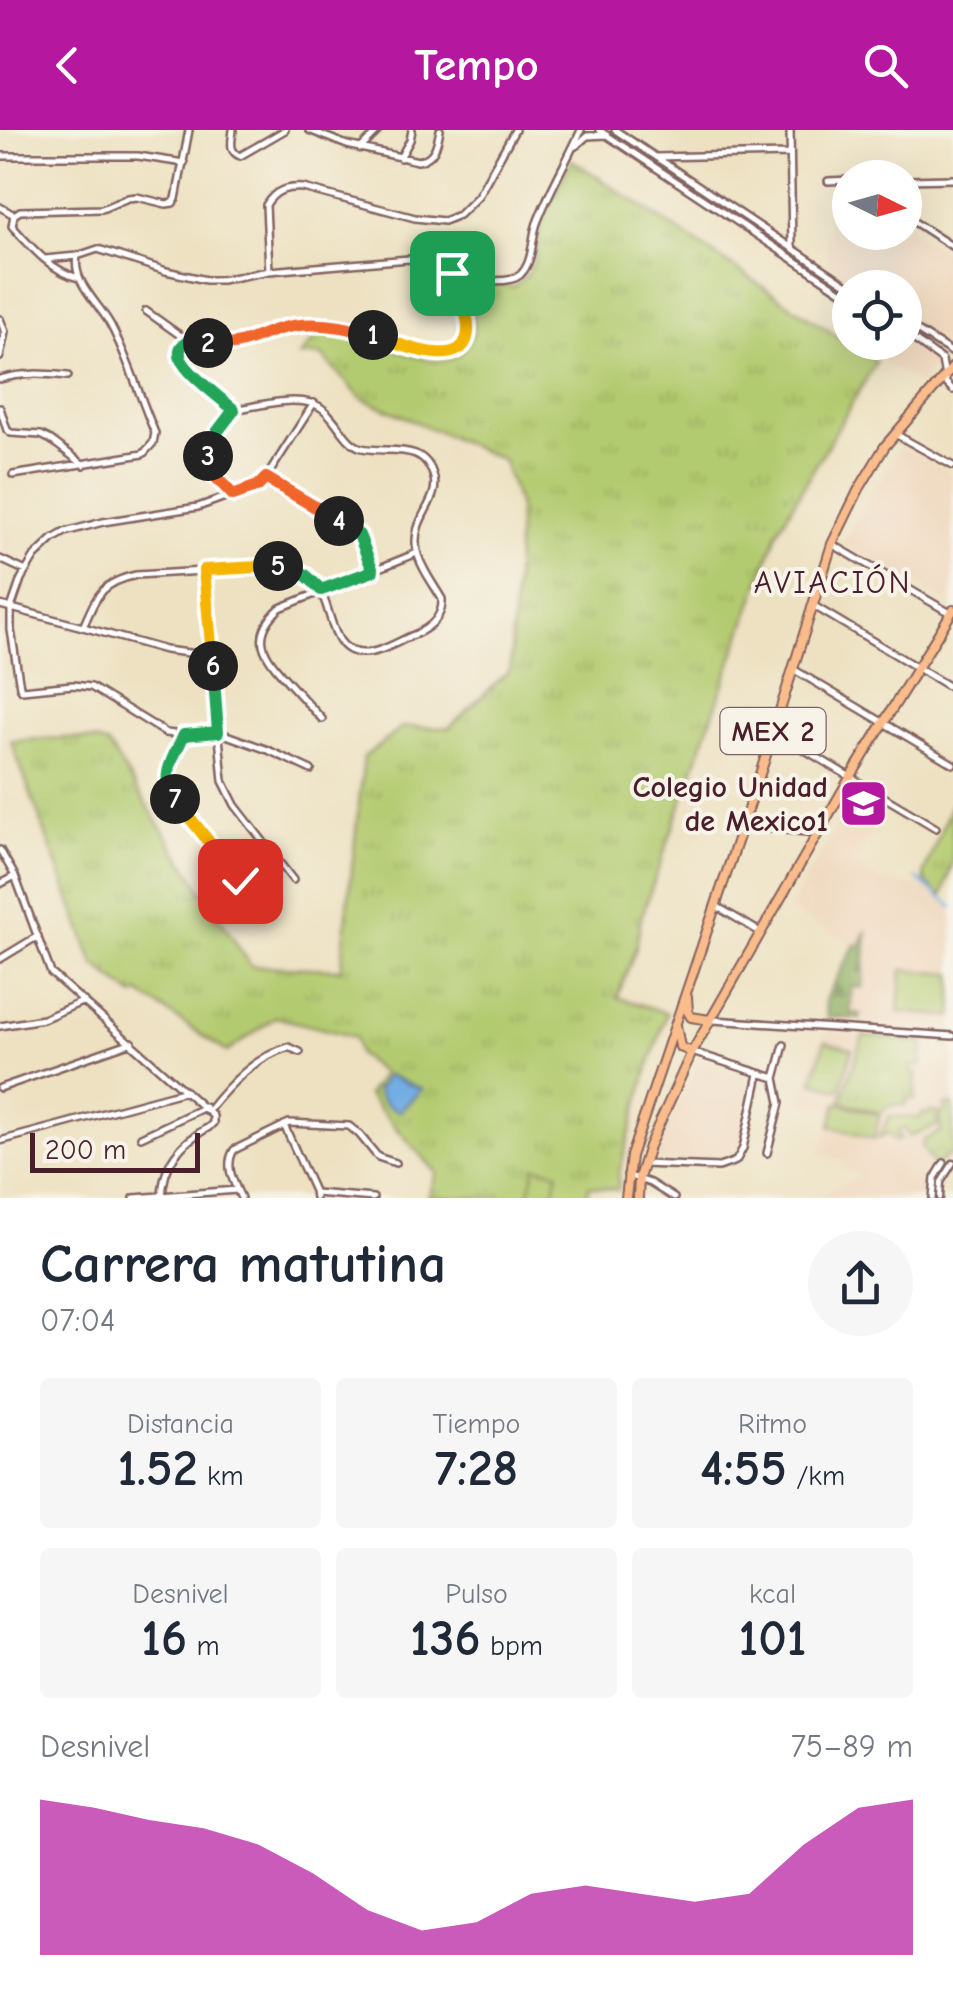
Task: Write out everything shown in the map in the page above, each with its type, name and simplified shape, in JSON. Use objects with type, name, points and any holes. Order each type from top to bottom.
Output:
[{"type":"main road","name":"MEX 2","points":[[626,1198],[631,1156],[743,826],[832,544],[859,489],[894,433],[953,366]]},
{"type":"main road","name":"MEX 2","points":[[638,1198],[639,1178],[649,1146],[692,1052],[851,776],[952,612]]},
{"type":"main road","points":[[687,988],[692,1018],[710,1020]]},
{"type":"main road","points":[[676,1020],[678,1042],[684,1050],[692,1052]]},
{"type":"street","points":[[79,278],[45,259],[12,226],[14,215],[20,211],[102,209],[128,198],[173,204],[189,130]]},
{"type":"street","points":[[233,130],[231,148],[240,156],[285,130]]},
{"type":"street","points":[[309,130],[360,148],[425,160],[432,154],[440,130]]},
{"type":"street","points":[[329,139],[334,130]]},
{"type":"street","points":[[360,148],[379,130]]},
{"type":"street","points":[[400,158],[412,130]]},
{"type":"street","points":[[269,271],[266,205],[278,191],[304,188],[415,218],[444,221],[469,206],[515,130]]},
{"type":"street","points":[[45,259],[98,250],[206,280],[221,280],[269,271],[408,259],[428,261],[474,278],[510,280],[522,274],[528,263],[537,222],[580,130]]},
{"type":"street","points":[[599,130],[832,285]]},
{"type":"street","points":[[615,130],[832,275]]},
{"type":"street","points":[[788,256],[792,248],[790,130]]},
{"type":"street","points":[[571,152],[583,138],[606,135]]},
{"type":"street","points":[[656,157],[790,154]]},
{"type":"street","points":[[0,156],[138,156],[184,163]]},
{"type":"street","points":[[922,180],[953,179]]},
{"type":"street","points":[[828,181],[832,181]]},
{"type":"street","points":[[0,207],[14,215]]},
{"type":"street","points":[[922,227],[953,247]]},
{"type":"street","points":[[13,476],[143,454],[153,443],[154,433],[110,324],[79,278],[77,256]]},
{"type":"street","points":[[146,311],[188,341],[227,347],[294,326],[332,326],[432,354],[448,354],[461,346],[468,329],[452,273]]},
{"type":"street","points":[[0,319],[5,332],[0,358]]},
{"type":"street","points":[[922,334],[953,353]]},
{"type":"street","points":[[188,341],[181,347],[183,364],[234,410]]},
{"type":"street","points":[[922,345],[938,356],[944,365],[946,383],[953,390]]},
{"type":"street","points":[[0,379],[12,375],[68,376]]},
{"type":"street","points":[[82,627],[98,594],[118,579],[286,566],[305,573],[321,590],[340,642],[356,652],[378,650],[423,631],[439,617],[442,599],[417,554],[416,532],[436,484],[430,467],[412,452],[360,448],[331,416],[314,404],[292,402],[234,410],[211,440],[208,456],[215,476],[233,495]]},
{"type":"street","points":[[310,770],[218,732],[184,735],[158,729],[91,687],[22,690],[11,608],[35,556],[65,532],[198,507],[258,486],[314,404]]},
{"type":"street","points":[[0,408],[11,433],[51,440],[84,465]]},
{"type":"street","points":[[894,433],[953,466]]},
{"type":"street","points":[[266,478],[359,535],[373,571]]},
{"type":"street","points":[[832,544],[952,612]]},
{"type":"street","points":[[322,718],[269,661],[262,644],[266,624],[280,608],[417,554]]},
{"type":"street","points":[[0,559],[26,571]]},
{"type":"street","points":[[204,570],[221,772],[226,791],[293,880]]},
{"type":"street","points":[[0,605],[165,650],[212,656]]},
{"type":"street","points":[[812,606],[953,689]]},
{"type":"street","points":[[793,669],[953,764]]},
{"type":"street","points":[[773,731],[936,828]]},
{"type":"street","points":[[184,735],[166,778],[167,786],[240,881]]},
{"type":"street","points":[[743,826],[818,833]]},
{"type":"street","points":[[0,850],[15,876],[51,973],[207,1109],[214,1120],[172,1156],[162,1197]]},
{"type":"street","points":[[0,884],[15,876]]},
{"type":"street","points":[[716,906],[760,932]]},
{"type":"street","points":[[0,959],[38,936]]},
{"type":"street","points":[[0,1026],[43,1019],[84,1002]]},
{"type":"street","points":[[710,1020],[953,1036]]},
{"type":"street","points":[[0,1088],[132,1042]]},
{"type":"street","points":[[767,1153],[780,1104],[774,1078],[784,1045]]},
{"type":"street","points":[[141,1137],[207,1109],[230,1085],[272,1054],[289,1047],[300,1052]]},
{"type":"street","points":[[692,1052],[774,1078]]},
{"type":"street","points":[[643,1164],[719,1167],[736,1161],[744,1148],[759,1074]]},
{"type":"street","points":[[0,1142],[186,1091]]},
{"type":"street","points":[[284,1125],[315,1196],[373,1198]]},
{"type":"street","points":[[241,1198],[229,1158],[234,1150],[284,1125],[349,1126],[378,1158],[396,1163]]},
{"type":"street","points":[[932,1198],[935,1178],[944,1163]]},
{"type":"street","points":[[940,1198],[943,1178],[953,1164]]},
{"type":"street","points":[[627,1175],[674,1198]]},
{"type":"street","points":[[134,1198],[237,1190]]},
{"type":"shaded area","points":[[827,189],[832,189],[832,250],[922,250],[922,236],[953,257],[953,347],[922,331],[922,270],[828,267]]},
{"type":"shaded area","points":[[922,354],[934,362],[920,385],[880,360],[922,360]]},
{"type":"shaded area","points":[[901,445],[953,475],[953,591],[947,602],[843,544]]},
{"type":"shaded area","points":[[849,808],[875,825],[852,864],[879,880],[923,886],[953,909],[953,1030],[827,1021],[825,1000],[854,945],[787,909]]},
{"type":"shaded area","points":[[829,1032],[953,1043],[953,1153],[921,1176],[925,1196],[930,1198],[825,1198],[829,1190],[862,1176],[842,1169],[843,1161],[820,1153],[832,1110],[801,1101],[818,1043]]},
{"type":"shaded area","points":[[698,1064],[745,1076],[752,1084],[738,1153],[734,1161],[720,1166],[655,1160],[653,1157]]},
{"type":"green space","points":[[572,160],[832,333],[832,360],[876,362],[778,530],[641,918],[636,948],[617,997],[667,1013],[619,1173],[618,1190],[589,1186],[587,1198],[428,1198],[437,1173],[367,1095],[383,1074],[358,1054],[355,1037],[276,1017],[227,1052],[139,993],[134,996],[94,964],[11,741],[74,738],[108,745],[251,966],[341,969],[364,757],[403,727],[449,728],[510,670],[519,508],[503,460],[361,398],[321,355],[300,356],[322,330],[369,339],[425,359],[449,360],[459,354],[473,329],[461,285],[473,281],[513,287],[522,279],[533,263],[540,227]]},
{"type":"green space","points":[[953,800],[953,861],[942,898],[925,882],[924,873]]},
{"type":"green space","points":[[867,930],[863,987],[852,987],[850,1013],[860,1014],[860,1019],[827,1017],[825,1000]]},
{"type":"green space","points":[[902,970],[953,974],[953,1017],[899,1012]]},
{"type":"green space","points":[[863,1036],[924,1041],[921,1066],[911,1066],[911,1072],[916,1073],[915,1099],[906,1099],[906,1105],[890,1105],[880,1113],[841,1101]]},
{"type":"green space","points":[[825,1041],[852,1049],[840,1090],[813,1082]]},
{"type":"green space","points":[[837,1103],[880,1115],[874,1139],[831,1126]]},
{"type":"green space","points":[[945,1105],[953,1105],[953,1153],[934,1166],[922,1146],[923,1141],[941,1131],[939,1113],[944,1113]]},
{"type":"green space","points":[[938,1112],[937,1126],[909,1136],[904,1128],[897,1132],[901,1139],[895,1141],[888,1133],[879,1138],[889,1116],[921,1118],[922,1113]]},
{"type":"green space","points":[[535,1167],[558,1172],[552,1198],[528,1198]]},
{"type":"water","points":[[387,1075],[422,1089],[400,1111],[385,1103],[378,1093]]},
{"type":"waterway","points":[[916,878],[953,907]]},
{"type":"place","name":"Colegio Unidad de Mexico1","points":[[863,804]]},
{"type":"district","name":"AVIACIÓN","points":[[833,582]]},
{"type":"route","points":[[240,881],[169,792],[166,782],[184,735],[218,732],[204,570],[286,566],[305,573],[321,590],[373,571],[359,535],[317,507],[266,478],[258,486],[233,495],[215,476],[208,448],[234,410],[183,364],[181,347],[192,340],[227,347],[294,326],[332,326],[432,354],[448,354],[461,346],[468,329],[452,273]]}]
